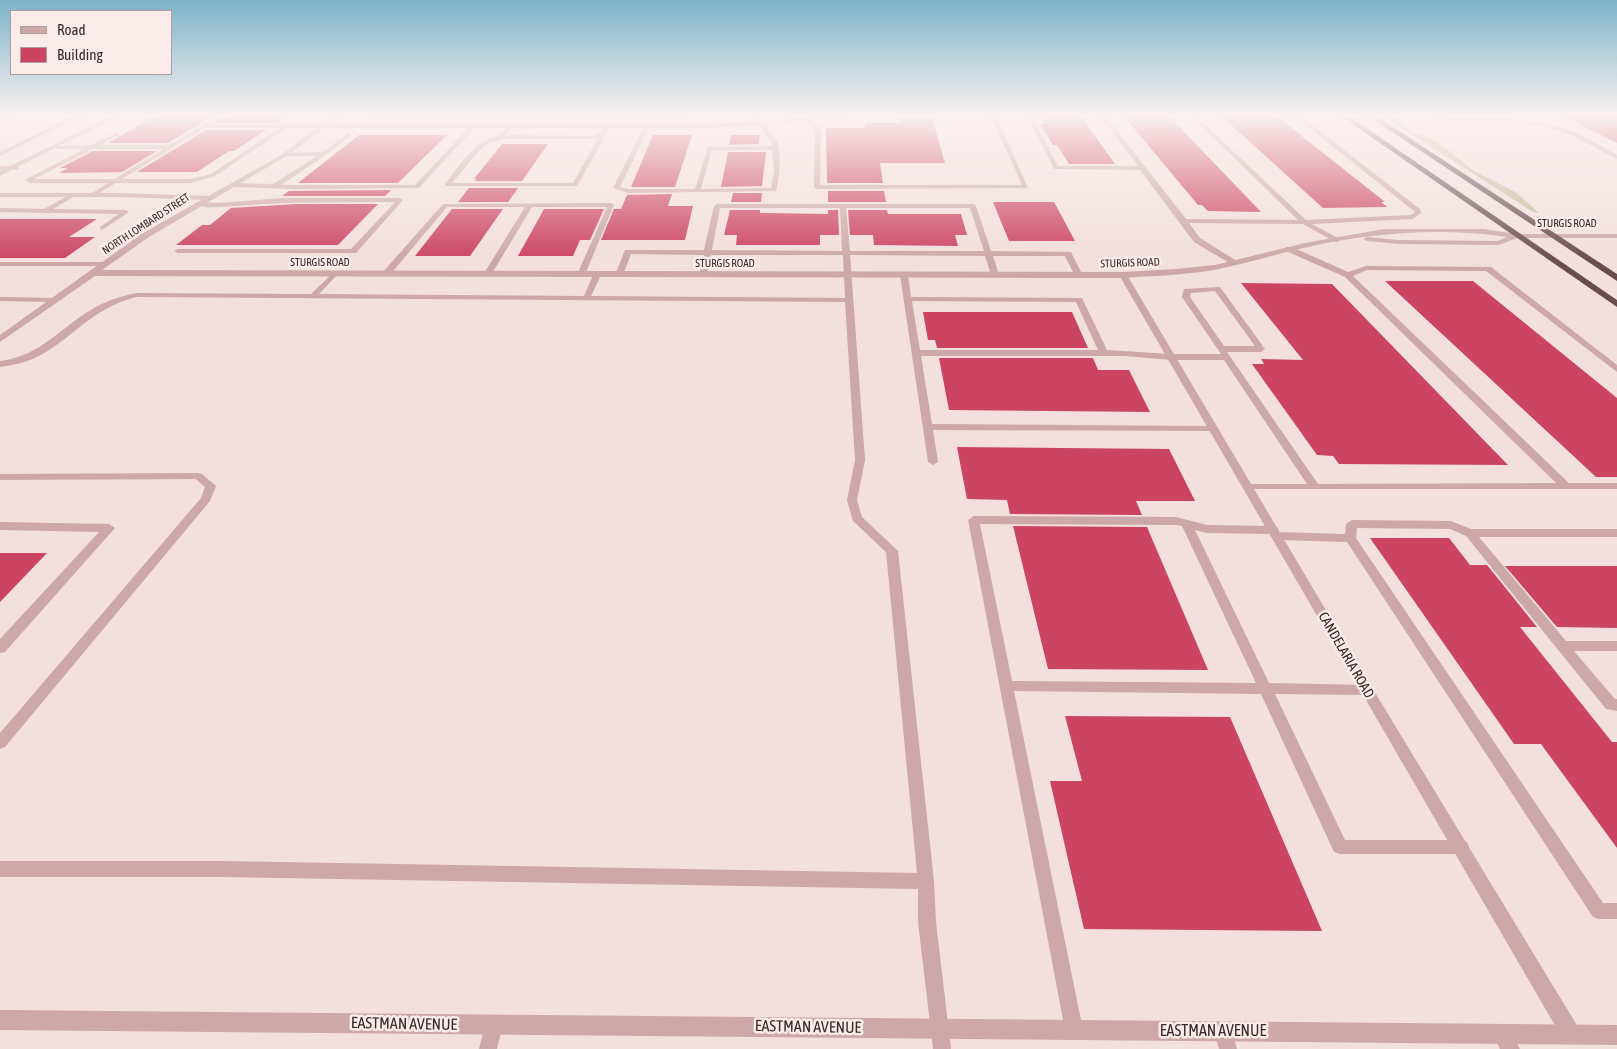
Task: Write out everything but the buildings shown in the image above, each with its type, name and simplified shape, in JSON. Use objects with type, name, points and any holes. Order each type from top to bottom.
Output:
[{"type":"highway","points":[[1412,163],[1617,304]]},
{"type":"highway","points":[[1442,163],[1617,278]]},
{"type":"street","points":[[0,174],[25,163]]},
{"type":"street","name":"NORTH LOMBARD STREET","points":[[0,339],[146,235],[271,163]]},
{"type":"street","points":[[0,195],[94,194],[209,198]]},
{"type":"street","name":"STURGIS ROAD","points":[[92,273],[1123,275],[1183,271],[1236,263],[1289,249],[1384,231],[1484,231],[1517,236],[1617,236]]},
{"type":"street","name":"STURGIS ROAD","points":[[1355,237],[1399,242],[1500,243],[1517,236]]},
{"type":"street","name":"CANDELARIA ROAD","points":[[1123,275],[1366,690],[1571,1034]]},
{"type":"street","name":"EASTMAN AVENUE","points":[[0,1020],[494,1024],[941,1039],[1074,1030],[1226,1040],[1507,1041],[1571,1034],[1617,1035]]},
{"type":"lane","points":[[60,163],[28,180],[191,181],[213,175],[231,163]]},
{"type":"lane","points":[[94,194],[144,163]]},
{"type":"lane","points":[[275,186],[310,163]]},
{"type":"lane","points":[[234,185],[417,187],[439,163]]},
{"type":"lane","points":[[466,163],[447,185],[575,185],[587,163]]},
{"type":"lane","points":[[628,163],[616,188],[628,191],[774,190],[776,163]]},
{"type":"lane","points":[[697,191],[705,163]]},
{"type":"lane","points":[[817,163],[817,187],[1026,188],[1014,163]]},
{"type":"lane","points":[[1053,163],[1056,168],[1142,168]]},
{"type":"lane","points":[[1138,163],[1197,240],[1236,263]]},
{"type":"lane","points":[[1242,163],[1304,222],[1335,240]]},
{"type":"lane","points":[[1184,221],[1304,222],[1413,217],[1418,213],[1414,205],[1359,163]]},
{"type":"lane","points":[[0,168],[16,168]]},
{"type":"lane","points":[[46,210],[73,195]]},
{"type":"lane","points":[[178,251],[353,251],[400,200],[283,200],[217,205],[198,204]]},
{"type":"lane","points":[[386,274],[445,205],[611,205],[581,275]]},
{"type":"lane","points":[[487,275],[529,206]]},
{"type":"lane","points":[[702,275],[717,206],[972,206],[995,275]]},
{"type":"lane","points":[[843,206],[860,460],[852,500],[857,518],[892,551],[926,881],[927,922],[941,1039]]},
{"type":"lane","points":[[0,210],[126,212],[102,228]]},
{"type":"lane","points":[[1289,249],[1348,275],[1566,486]]},
{"type":"lane","points":[[619,275],[628,252],[707,252],[1068,254],[1079,276]]},
{"type":"lane","points":[[0,264],[105,264]]},
{"type":"lane","points":[[1348,275],[1366,268],[1488,269],[1617,369]]},
{"type":"lane","points":[[313,296],[334,274]]},
{"type":"lane","points":[[586,299],[596,275]]},
{"type":"lane","points":[[904,275],[933,462]]},
{"type":"lane","points":[[916,353],[1104,353],[1171,357],[1224,353],[1261,349],[1217,289],[1187,291],[1186,297],[1224,353],[1315,487]]},
{"type":"lane","points":[[0,364],[21,361],[37,355],[88,313],[121,297],[136,295],[848,300]]},
{"type":"lane","points":[[0,299],[54,300]]},
{"type":"lane","points":[[908,299],[1078,300],[1104,353]]},
{"type":"lane","points":[[927,427],[1214,429]]},
{"type":"lane","points":[[0,477],[198,476],[211,486],[206,499],[0,743]]},
{"type":"lane","points":[[1248,487],[1617,486]]},
{"type":"lane","points":[[1074,1030],[974,520],[1176,522],[1207,529],[1350,538]]},
{"type":"lane","points":[[1187,524],[1340,847],[1461,847]]},
{"type":"lane","points":[[1617,533],[1470,533],[1451,525],[1352,524],[1350,538],[1599,911],[1617,911]]},
{"type":"lane","points":[[0,526],[109,528],[0,648]]},
{"type":"lane","points":[[1194,539],[1207,529]]},
{"type":"lane","points":[[1470,533],[1611,705],[1617,705]]},
{"type":"lane","points":[[1563,646],[1617,646]]},
{"type":"lane","points":[[1007,686],[1366,690]]},
{"type":"lane","points":[[0,869],[243,870],[926,881]]},
{"type":"lane","points":[[488,1049],[494,1024]]},
{"type":"shaded area","points":[[1456,163],[1463,163],[1472,170],[1517,193],[1539,213],[1533,212]]}]
